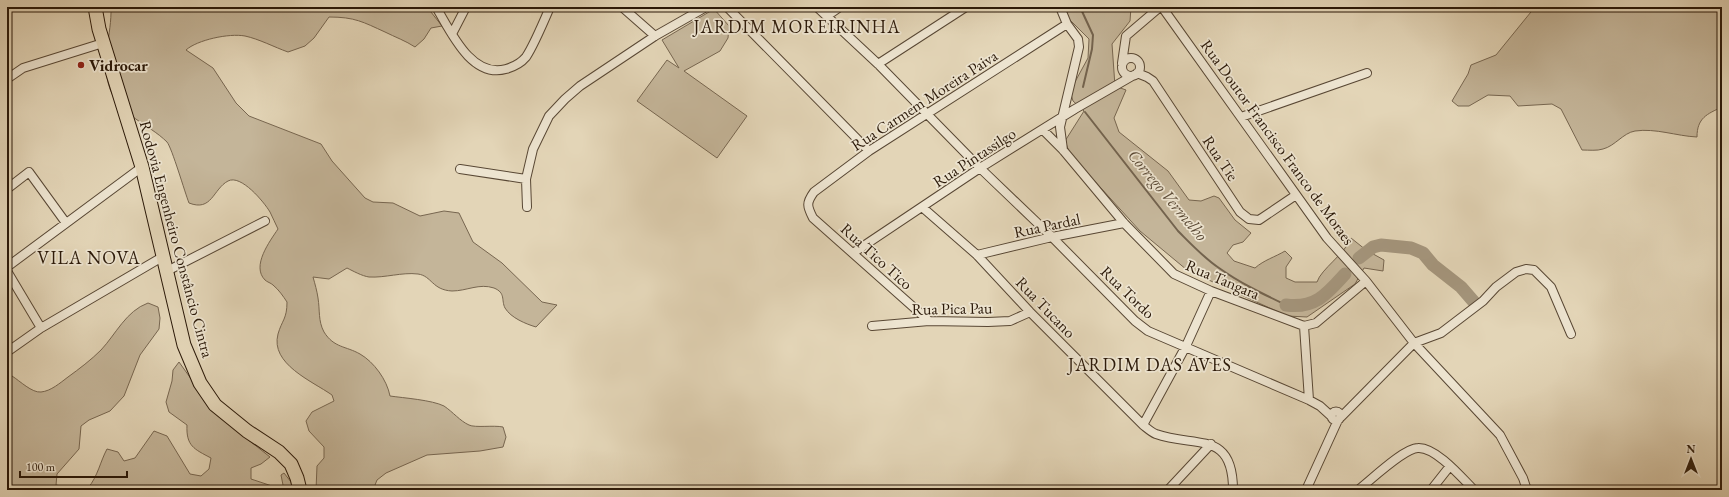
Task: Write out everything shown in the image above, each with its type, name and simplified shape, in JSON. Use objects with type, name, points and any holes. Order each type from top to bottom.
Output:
[{"type":"main road","name":"Rodovia Engenheiro Constâncio Cintra","points":[[86,7],[99,29]]},
{"type":"main road","name":"Rodovia Engenheiro Constâncio Cintra","points":[[95,7],[103,43],[142,167],[184,345],[200,383],[215,405],[247,431],[279,452],[291,464],[300,490]]},
{"type":"street","points":[[436,7],[459,45],[473,61],[485,69],[499,71],[514,67],[526,57],[550,7]]},
{"type":"street","points":[[452,34],[466,7]]},
{"type":"street","points":[[622,7],[655,36]]},
{"type":"street","points":[[527,207],[526,179],[534,149],[549,116],[564,99],[580,86],[655,36],[706,7]]},
{"type":"street","points":[[727,7],[869,151]]},
{"type":"street","name":"Rua Tordo","points":[[817,7],[878,64],[980,168],[1052,237],[1134,320],[1148,331],[1309,400],[1336,416]]},
{"type":"street","points":[[827,16],[840,7]]},
{"type":"street","points":[[878,64],[966,7]]},
{"type":"street","points":[[1060,7],[1067,24],[1078,39],[1079,47],[1066,96],[1062,118],[1060,134],[1063,150]]},
{"type":"street","points":[[1124,40],[1134,59],[1139,63],[1140,67],[1135,74],[1127,75],[1122,67],[1124,40],[1126,36],[1161,7]]},
{"type":"street","name":"Rua Doutor Francisco Franco de Moraes","points":[[1161,7],[1327,238],[1366,281],[1414,342],[1500,435],[1523,478],[1527,490]]},
{"type":"street","points":[[442,16],[447,19],[460,18]]},
{"type":"street","name":"Rua Carmem Moreira Paiva","points":[[809,209],[808,200],[814,192],[869,151],[1067,24]]},
{"type":"street","points":[[7,79],[23,68],[103,43]]},
{"type":"street","points":[[1113,88],[1127,58],[1134,59]]},
{"type":"street","name":"Rua Pintassilgo","points":[[853,252],[980,168],[1135,74]]},
{"type":"street","name":"Rua Tie","points":[[1135,74],[1148,76],[1153,81],[1240,212],[1249,219],[1259,220],[1296,195]]},
{"type":"street","points":[[1241,117],[1367,74]]},
{"type":"street","points":[[1066,96],[1069,103],[1075,109]]},
{"type":"street","name":"Rua Tangara","points":[[1043,130],[1063,150],[1124,223],[1174,274],[1211,291],[1304,326]]},
{"type":"street","points":[[7,267],[142,167]]},
{"type":"street","points":[[460,169],[526,179]]},
{"type":"street","points":[[7,188],[29,172],[66,223]]},
{"type":"street","name":"Rua Tucano","points":[[922,206],[976,255],[1030,312],[1143,425],[1154,433],[1211,444],[1223,452],[1230,462],[1234,490]]},
{"type":"street","name":"Rua Tico Tico","points":[[809,209],[814,218],[929,322]]},
{"type":"street","points":[[167,271],[265,221]]},
{"type":"street","name":"Rua Pardal","points":[[976,255],[1052,237],[1124,223]]},
{"type":"street","points":[[7,352],[41,328],[164,256]]},
{"type":"street","points":[[1306,490],[1328,439],[1336,416],[1349,410],[1414,342],[1441,333],[1483,301],[1496,287],[1516,272],[1526,269],[1534,270],[1551,287],[1571,334]]},
{"type":"street","points":[[7,271],[41,328]]},
{"type":"street","points":[[1309,400],[1304,326],[1316,323],[1366,281]]},
{"type":"street","points":[[1143,425],[1186,346],[1211,291]]},
{"type":"street","name":"Rua Pica Pau","points":[[872,326],[929,322],[1010,321],[1030,312]]},
{"type":"street","points":[[1308,372],[1313,393],[1319,406]]},
{"type":"street","points":[[1292,394],[1308,384]]},
{"type":"street","points":[[1168,490],[1211,444]]},
{"type":"street","points":[[1358,490],[1407,450],[1418,448],[1428,449],[1450,466],[1474,490]]},
{"type":"street","points":[[1431,490],[1450,466]]},
{"type":"shaded area","points":[[111,7],[427,7],[442,26],[431,28],[424,39],[415,47],[371,25],[346,18],[329,17],[314,38],[305,46],[288,52],[256,39],[238,35],[222,36],[205,40],[191,46],[186,50],[213,68],[236,103],[249,116],[321,144],[332,161],[365,198],[373,202],[393,203],[420,216],[444,211],[459,213],[473,242],[502,263],[542,302],[557,305],[536,327],[511,315],[505,308],[502,294],[494,288],[483,286],[452,291],[436,286],[423,275],[406,274],[369,277],[347,268],[329,279],[313,277],[318,295],[321,324],[324,332],[336,344],[355,351],[365,357],[383,378],[390,396],[439,404],[472,426],[503,427],[506,437],[503,447],[480,451],[427,455],[386,473],[377,480],[373,490],[316,490],[317,466],[324,458],[324,447],[309,431],[306,421],[312,412],[334,401],[332,395],[304,377],[286,363],[280,354],[277,345],[278,334],[285,316],[287,302],[272,284],[265,280],[261,274],[260,268],[263,254],[278,229],[270,212],[263,202],[252,190],[239,181],[228,181],[212,198],[203,204],[197,205],[189,203],[167,142],[120,106],[110,89],[107,79],[106,58]]},
{"type":"shaded area","points":[[1059,7],[1131,7],[1130,21],[1112,44],[1115,86],[1126,90],[1114,118],[1119,132],[1168,171],[1189,200],[1201,201],[1214,196],[1219,198],[1235,220],[1251,233],[1243,242],[1233,245],[1227,253],[1234,261],[1255,268],[1285,251],[1292,258],[1286,267],[1286,278],[1295,282],[1317,282],[1323,272],[1344,250],[1351,238],[1366,250],[1384,260],[1383,271],[1364,268],[1355,284],[1307,317],[1287,316],[1187,270],[1140,231],[1070,154],[1065,141],[1084,111],[1073,101],[1070,91],[1088,58],[1089,39],[1060,10]]},
{"type":"shaded area","points":[[1535,7],[1722,7],[1722,107],[1707,115],[1701,121],[1697,131],[1697,137],[1643,130],[1631,132],[1601,150],[1582,150],[1561,109],[1552,104],[1518,106],[1510,96],[1488,95],[1469,106],[1458,106],[1452,101],[1468,74],[1471,65],[1496,55]]},
{"type":"shaded area","points":[[714,9],[729,26],[728,38],[720,51],[684,71],[747,116],[717,158],[637,101],[667,60],[679,68],[662,40]]},
{"type":"shaded area","points":[[148,303],[158,307],[160,318],[159,329],[140,355],[124,396],[110,411],[89,420],[81,426],[79,449],[57,474],[56,485],[77,489],[88,488],[94,479],[107,449],[118,452],[124,461],[135,458],[154,431],[167,436],[190,474],[201,476],[209,469],[211,458],[192,446],[188,438],[187,425],[169,412],[166,402],[172,381],[173,370],[179,362],[204,397],[226,422],[270,457],[261,464],[251,468],[251,479],[272,486],[272,490],[7,490],[7,381],[12,376],[30,389],[37,392],[52,388],[76,371],[101,350],[133,311]]},
{"type":"shaded area","points":[[284,473],[291,482],[293,490],[284,490],[281,475]]},
{"type":"waterway","name":"Corrego Vermelho","points":[[1080,7],[1093,35],[1092,49],[1083,87]]},
{"type":"waterway","name":"Corrego Vermelho","points":[[1085,112],[1178,231],[1198,251],[1213,264],[1235,279],[1286,305]]},
{"type":"waterway","points":[[1359,258],[1373,247],[1381,245],[1411,248],[1423,253],[1433,265],[1461,287],[1474,302]]},
{"type":"waterway","points":[[1286,305],[1296,306],[1313,302],[1326,294],[1345,274]]},
{"type":"place","name":"Vidrocar","points":[[81,65]]},
{"type":"district","name":"JARDIM MOREIRINHA","points":[[797,27]]},
{"type":"district","name":"VILA NOVA","points":[[89,258]]},
{"type":"district","name":"JARDIM DAS AVES","points":[[1150,365]]}]
